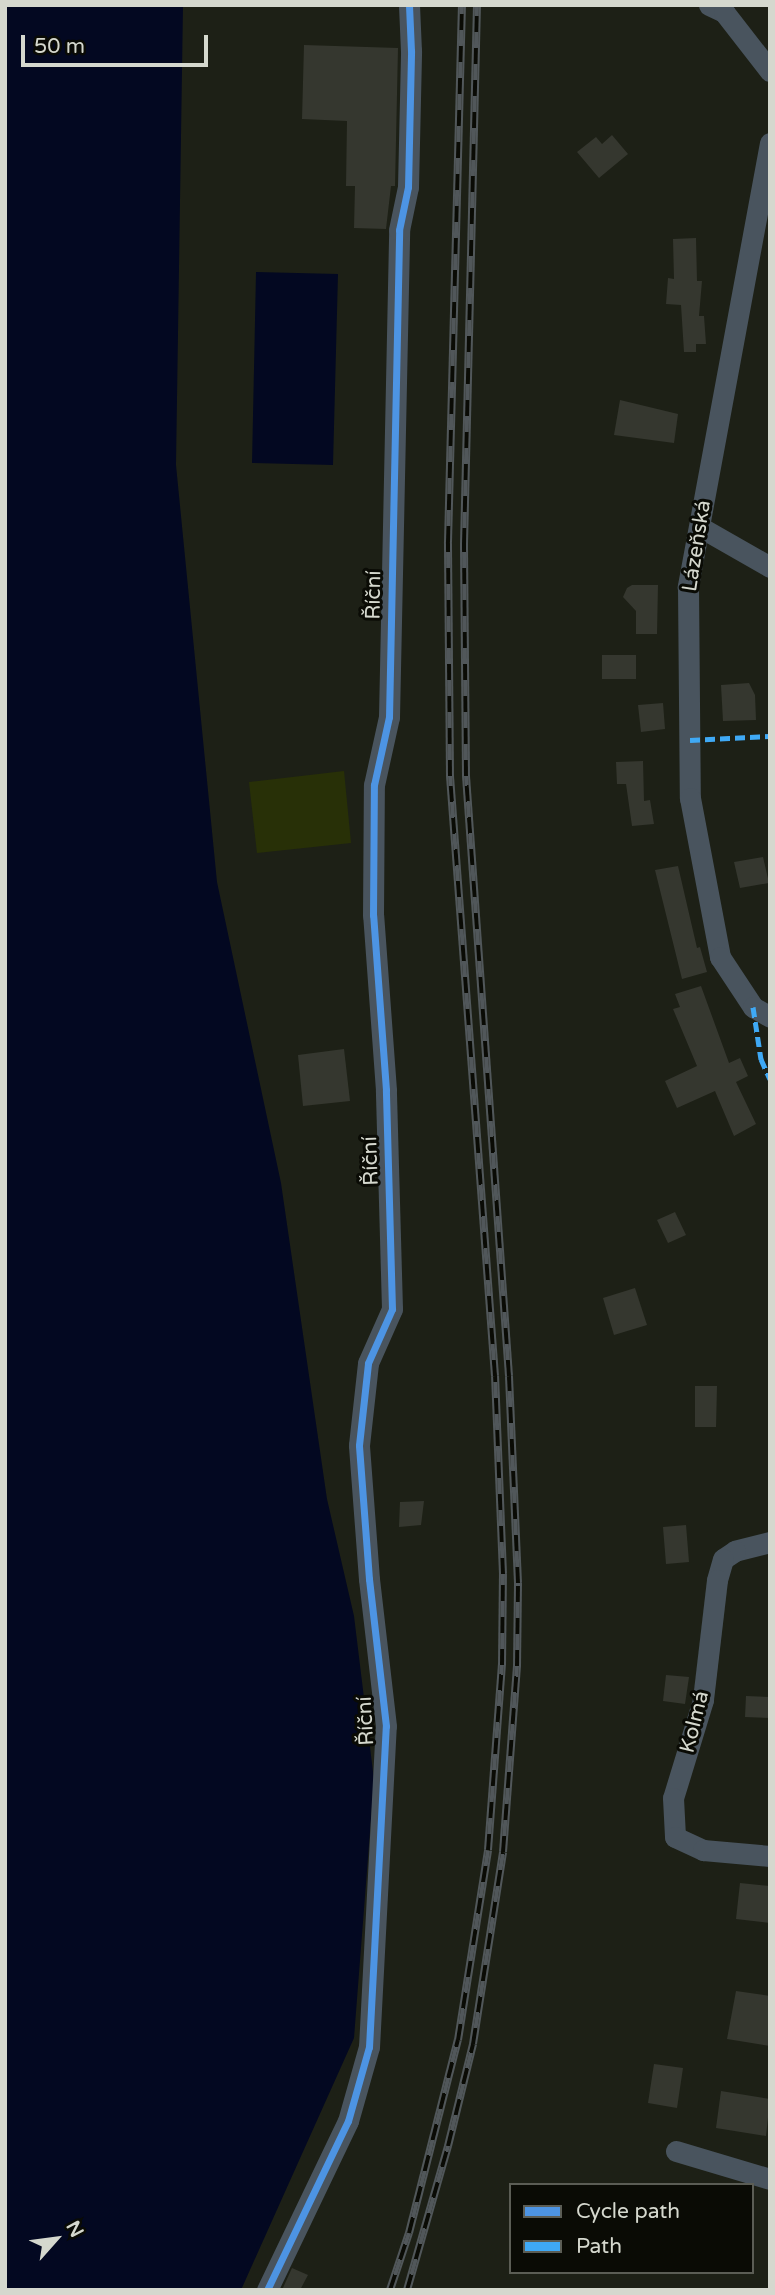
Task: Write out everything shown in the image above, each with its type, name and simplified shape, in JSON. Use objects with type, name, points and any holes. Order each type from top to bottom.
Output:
[{"type":"street","name":"Říční","points":[[267,2290],[348,2121],[369,2047],[386,1726],[369,1578],[359,1445],[368,1363],[392,1309],[386,1090],[373,915],[374,785],[389,717],[399,230],[408,187],[409,5]]},
{"type":"street","points":[[709,5],[724,12],[770,71]]},
{"type":"street","name":"Lázeňská","points":[[770,143],[688,587],[690,797],[720,957],[753,1007],[770,1017]]},
{"type":"street","points":[[700,527],[770,567]]},
{"type":"street","name":"Kolmá","points":[[770,1542],[735,1551],[723,1559],[717,1580],[703,1700],[673,1798],[675,1837],[703,1850],[770,1856]]},
{"type":"street","points":[[676,2151],[770,2179]]},
{"type":"green space","points":[[344,771],[351,843],[257,853],[249,782]]},
{"type":"water","points":[[5,5],[183,5],[176,465],[217,882],[281,1183],[327,1499],[354,1616],[374,1780],[354,2038],[241,2290],[5,2290]]},
{"type":"water","points":[[256,272],[338,274],[333,465],[252,463]]},
{"type":"building","points":[[304,45],[398,48],[395,186],[391,186],[386,229],[354,228],[355,186],[346,186],[347,121],[302,119]]},
{"type":"building","points":[[612,135],[628,154],[599,178],[577,152],[596,137],[602,144]]},
{"type":"building","points":[[696,238],[697,281],[702,281],[699,316],[704,316],[706,344],[696,344],[696,352],[684,352],[681,305],[666,304],[668,278],[674,279],[673,239]]},
{"type":"building","points":[[620,400],[678,414],[674,443],[614,435]]},
{"type":"building","points":[[632,585],[658,585],[657,634],[636,634],[636,611],[623,597],[627,588]]},
{"type":"building","points":[[602,655],[636,655],[636,679],[602,679]]},
{"type":"building","points":[[749,683],[755,695],[756,720],[723,721],[721,685]]},
{"type":"building","points":[[663,703],[665,729],[641,732],[638,705]]},
{"type":"building","points":[[643,761],[644,801],[650,800],[654,824],[632,826],[626,784],[617,784],[616,762]]},
{"type":"building","points":[[763,857],[769,883],[740,888],[734,862]]},
{"type":"building","points":[[678,866],[697,948],[700,947],[707,972],[682,979],[655,870]]},
{"type":"building","points":[[701,986],[729,1063],[740,1058],[748,1076],[736,1082],[756,1124],[734,1136],[715,1091],[677,1108],[665,1081],[697,1066],[673,1009],[680,1007],[675,994]]},
{"type":"building","points":[[344,1049],[350,1101],[303,1106],[298,1055]]},
{"type":"building","points":[[675,1212],[686,1235],[668,1243],[657,1220]]},
{"type":"building","points":[[635,1288],[647,1325],[614,1335],[603,1298]]},
{"type":"building","points":[[695,1386],[717,1386],[716,1427],[695,1427]]},
{"type":"building","points":[[424,1501],[421,1525],[399,1527],[400,1502]]},
{"type":"building","points":[[686,1525],[689,1562],[666,1564],[663,1527]]},
{"type":"building","points":[[666,1675],[689,1677],[685,1704],[663,1701]]},
{"type":"building","points":[[746,1696],[770,1697],[770,1718],[745,1717]]},
{"type":"building","points":[[740,1883],[770,1886],[770,1923],[736,1919]]},
{"type":"building","points":[[736,1991],[770,1996],[770,2046],[727,2039]]},
{"type":"building","points":[[654,2064],[683,2068],[677,2108],[648,2103]]},
{"type":"building","points":[[721,2091],[770,2099],[766,2136],[716,2128]]},
{"type":"building","points":[[292,2268],[308,2275],[300,2290],[282,2290]]},
{"type":"ferry route","points":[[5,1878],[5,1892]]},
{"type":"railway","points":[[390,2290],[409,2233],[458,2040],[488,1850],[502,1665],[503,1574],[495,1376],[450,776],[448,542],[462,5]]},
{"type":"railway","points":[[407,2290],[448,2146],[473,2044],[503,1852],[517,1666],[518,1583],[509,1376],[466,776],[464,544],[477,5]]},
{"type":"marked path","points":[[690,740],[770,736]]},
{"type":"marked path","points":[[753,1007],[761,1059],[770,1079]]},
{"type":"cycle path","points":[[267,2290],[348,2121],[369,2047],[386,1726],[369,1579],[359,1445],[368,1363],[392,1309],[386,1090],[373,915],[374,785],[389,717],[399,230],[408,187],[411,51],[409,5]]}]
